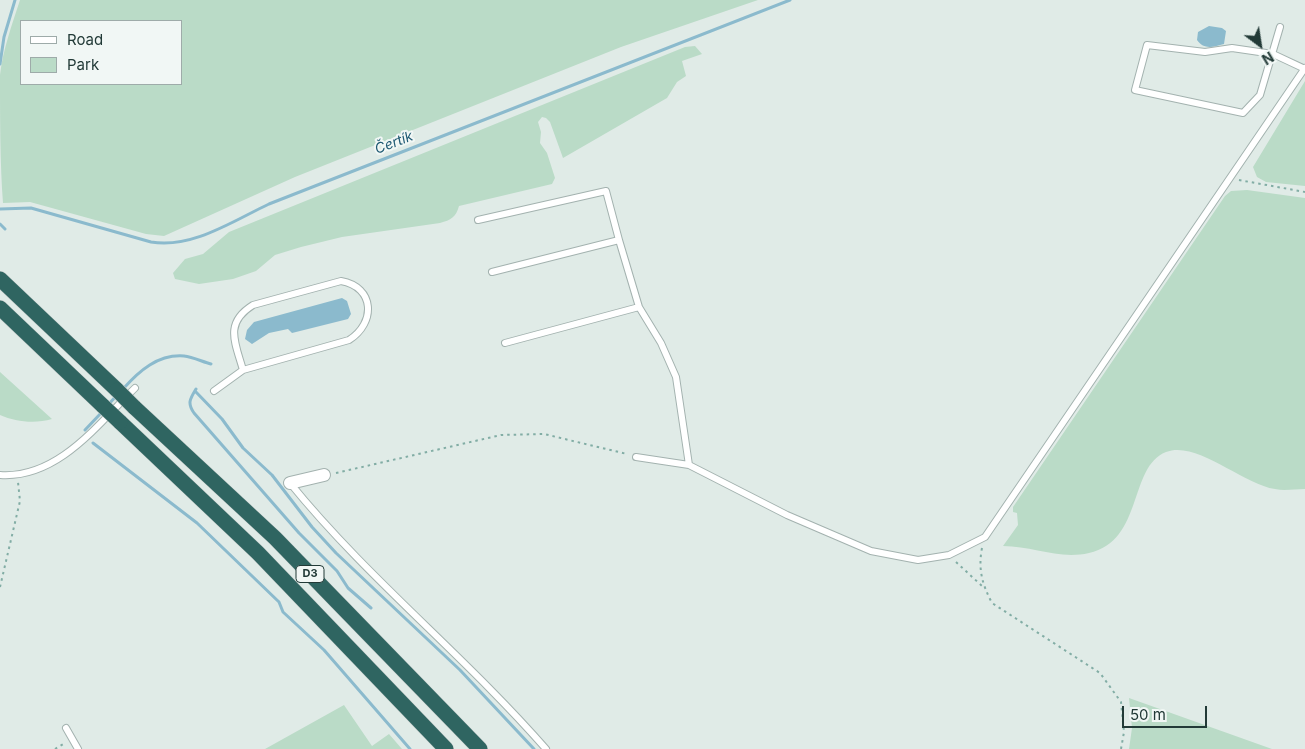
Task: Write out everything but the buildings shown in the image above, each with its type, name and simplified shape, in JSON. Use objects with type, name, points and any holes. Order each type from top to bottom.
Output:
[{"type":"highway","name":"D3","points":[[0,279],[275,538],[480,749]]},
{"type":"highway","name":"D3","points":[[0,308],[258,553],[446,749]]},
{"type":"street","points":[[290,483],[324,475]]},
{"type":"lane","points":[[636,456],[689,465],[787,515],[871,551],[918,560],[949,555],[985,536],[1305,68],[1273,54],[1232,48],[1205,52],[1147,45],[1135,90],[1243,113],[1260,95],[1273,54],[1280,26]]},
{"type":"lane","points":[[478,220],[606,191],[639,307],[661,343],[676,377],[689,465]]},
{"type":"lane","points":[[492,272],[619,240]]},
{"type":"lane","points":[[214,391],[243,370],[349,340],[360,333],[368,321],[368,306],[361,291],[353,283],[341,280],[253,305],[241,313],[234,326],[234,339],[243,370]]},
{"type":"lane","points":[[505,343],[639,307]]},
{"type":"lane","points":[[0,475],[18,475],[57,460],[81,442],[135,388]]},
{"type":"lane","points":[[290,483],[320,520],[378,580],[512,709],[546,749]]},
{"type":"lane","points":[[66,728],[78,749]]},
{"type":"path","points":[[1231,177],[1246,183],[1305,192]]},
{"type":"path","points":[[324,475],[501,435],[544,434],[636,456]]},
{"type":"path","points":[[0,587],[20,501],[18,475]]},
{"type":"path","points":[[985,536],[979,565],[983,586],[992,603],[1100,673],[1121,702],[1124,732],[1121,749]]},
{"type":"path","points":[[949,555],[983,586]]},
{"type":"path","points":[[55,749],[72,739]]},
{"type":"green space","points":[[20,0],[758,0],[621,47],[295,177],[164,236],[146,234],[30,202],[3,203],[0,75],[6,46]]},
{"type":"green space","points":[[695,46],[702,54],[682,61],[686,76],[677,82],[667,98],[563,158],[550,122],[542,117],[538,122],[541,132],[540,143],[547,153],[555,178],[552,184],[459,206],[452,218],[440,223],[342,237],[301,247],[275,255],[256,271],[233,279],[199,284],[175,279],[173,273],[185,259],[203,254],[229,232],[685,47]]},
{"type":"green space","points":[[1305,81],[1305,186],[1266,182],[1257,177],[1253,167]]},
{"type":"green space","points":[[1247,190],[1305,198],[1305,489],[1275,489],[1248,479],[1220,464],[1191,452],[1178,450],[1166,452],[1154,460],[1146,472],[1128,520],[1119,534],[1107,546],[1089,553],[1067,555],[1003,546],[1018,525],[1017,513],[1013,512],[1013,507],[1225,196],[1231,191]]},
{"type":"green space","points":[[0,372],[52,419],[26,422],[0,415]]},
{"type":"green space","points":[[1129,698],[1272,749],[1129,749],[1132,728]]},
{"type":"green space","points":[[344,705],[372,746],[389,734],[402,749],[265,749]]},
{"type":"water","points":[[1209,26],[1222,28],[1226,31],[1224,44],[1212,47],[1203,45],[1197,40],[1198,32]]},
{"type":"water","points":[[342,298],[347,301],[351,314],[348,319],[292,333],[288,329],[269,333],[252,344],[245,339],[247,330],[254,322]]},
{"type":"waterway","points":[[0,64],[4,37],[15,0]]},
{"type":"waterway","name":"Čertík","points":[[0,209],[31,208],[151,242],[166,243],[197,238],[269,204],[790,0]]},
{"type":"waterway","points":[[0,224],[5,229]]},
{"type":"waterway","points":[[123,389],[142,370],[166,358],[184,356],[211,364]]},
{"type":"waterway","points":[[196,389],[190,401],[194,413],[299,533],[337,571],[348,588],[371,608]]},
{"type":"waterway","points":[[195,391],[222,419],[243,448],[272,475],[312,527],[336,553],[460,670],[534,749]]},
{"type":"waterway","points":[[108,405],[117,395]]},
{"type":"waterway","points":[[85,430],[102,412]]},
{"type":"waterway","points":[[93,443],[197,523],[279,602],[283,612],[324,650],[410,749]]}]
